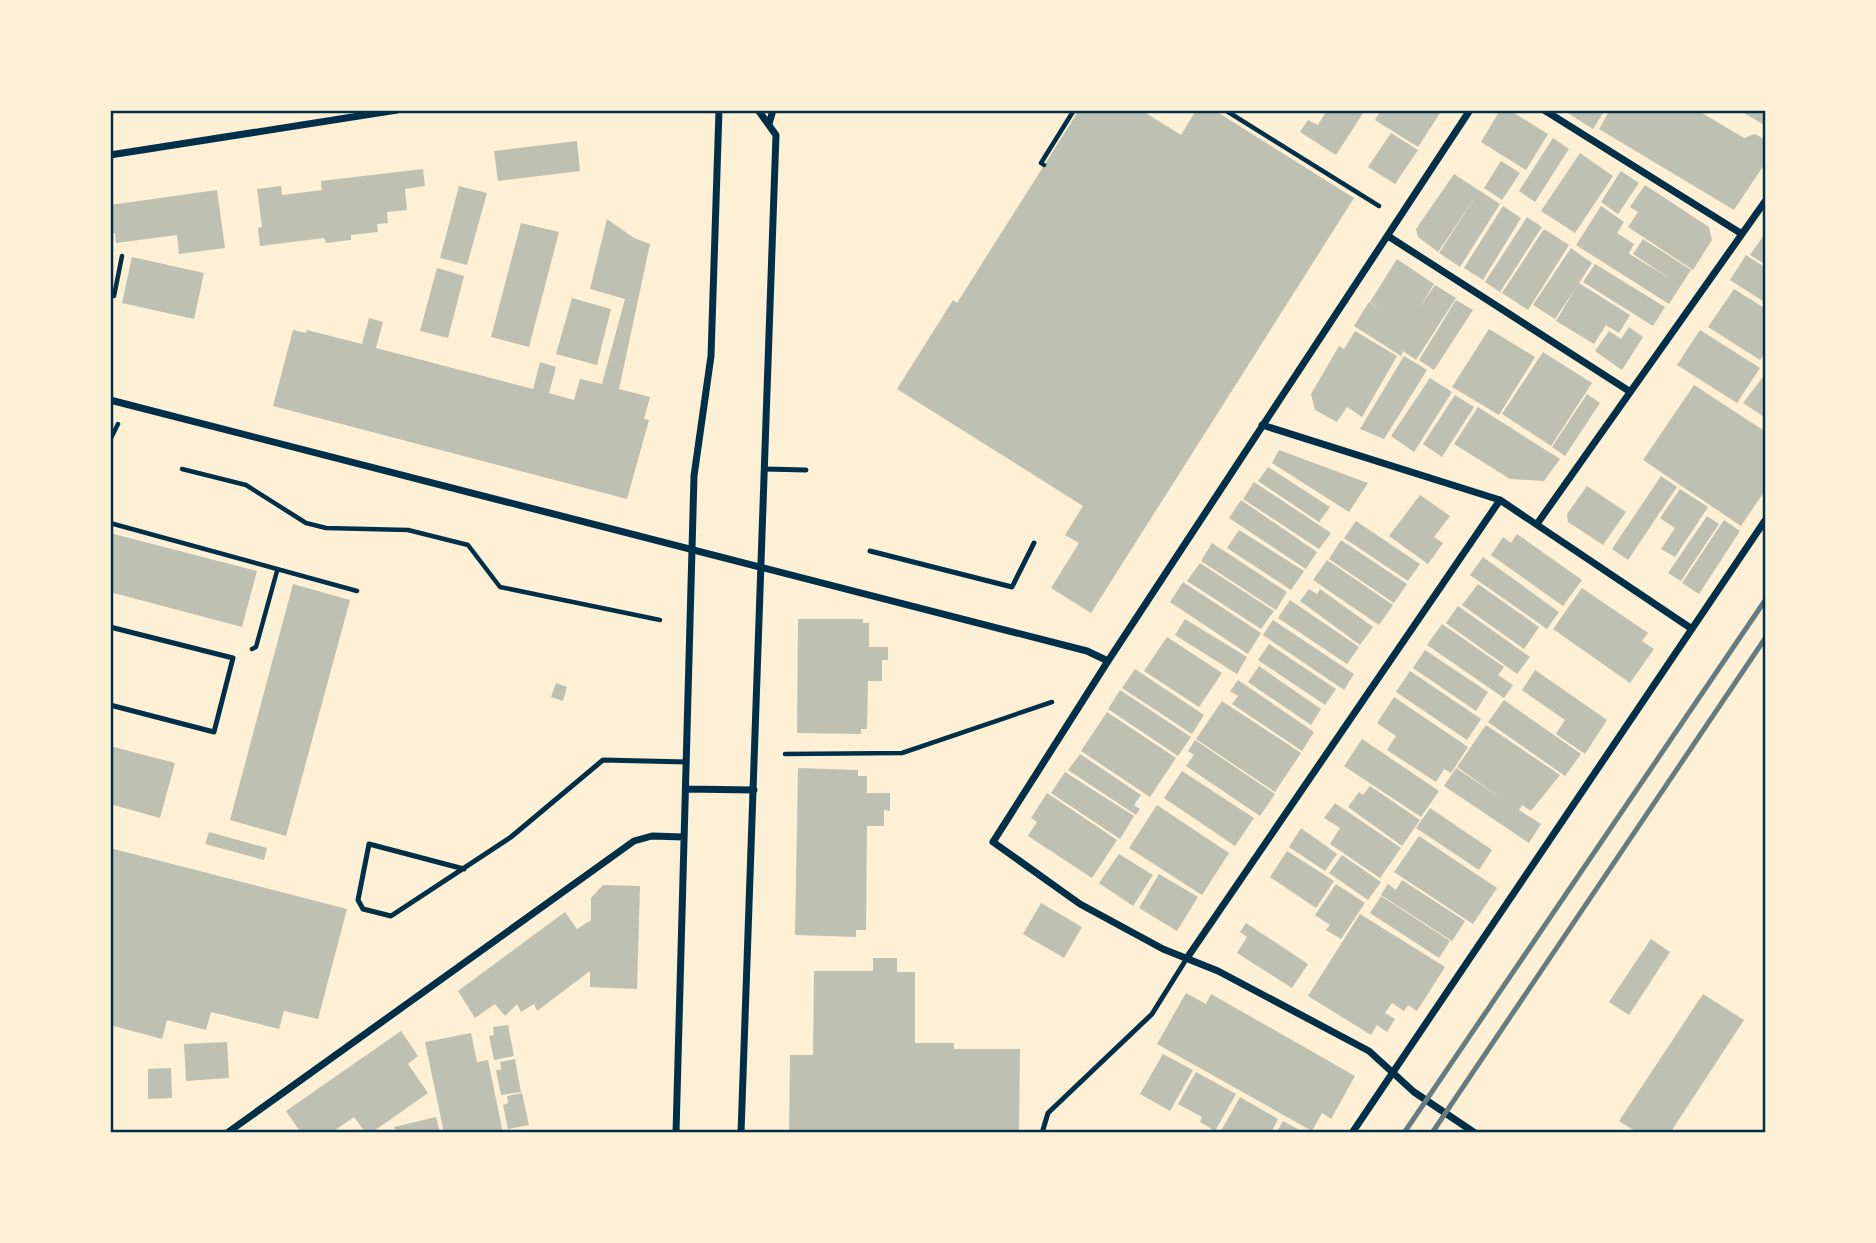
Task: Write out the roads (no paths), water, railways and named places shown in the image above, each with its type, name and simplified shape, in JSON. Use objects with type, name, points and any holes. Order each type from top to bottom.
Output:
[{"type":"street","points":[[110,155],[397,110]]},
{"type":"street","points":[[676,1133],[694,476],[711,356],[719,110]]},
{"type":"street","points":[[741,1133],[776,135],[758,110]]},
{"type":"street","points":[[769,124],[773,110]]},
{"type":"street","points":[[1470,110],[1108,661],[993,842],[1080,904],[1218,971],[1369,1051],[1414,1091],[1475,1133]]},
{"type":"street","points":[[1544,110],[1742,234]]},
{"type":"street","points":[[1537,524],[1766,200]]},
{"type":"street","points":[[1388,236],[1629,391]]},
{"type":"street","points":[[110,400],[1087,651],[1108,661]]},
{"type":"street","points":[[1262,425],[1500,500],[1692,629]]},
{"type":"street","points":[[1187,958],[1500,500]]},
{"type":"street","points":[[1352,1133],[1766,519]]},
{"type":"street","points":[[686,789],[754,790]]},
{"type":"street","points":[[227,1133],[634,841],[652,836],[684,837]]},
{"type":"lane","points":[[765,469],[806,470]]},
{"type":"lane","points":[[870,551],[1012,587],[1034,544]]},
{"type":"lane","points":[[110,627],[233,659],[214,732],[110,705]]},
{"type":"lane","points":[[464,869],[369,844],[358,900],[363,909],[391,916],[464,869],[511,837],[603,760],[687,762]]},
{"type":"lane","points":[[1042,1133],[1048,1113],[1152,1013],[1187,958]]},
{"type":"railway","points":[[1404,1133],[1766,599]]},
{"type":"railway","points":[[1432,1133],[1766,637]]}]
